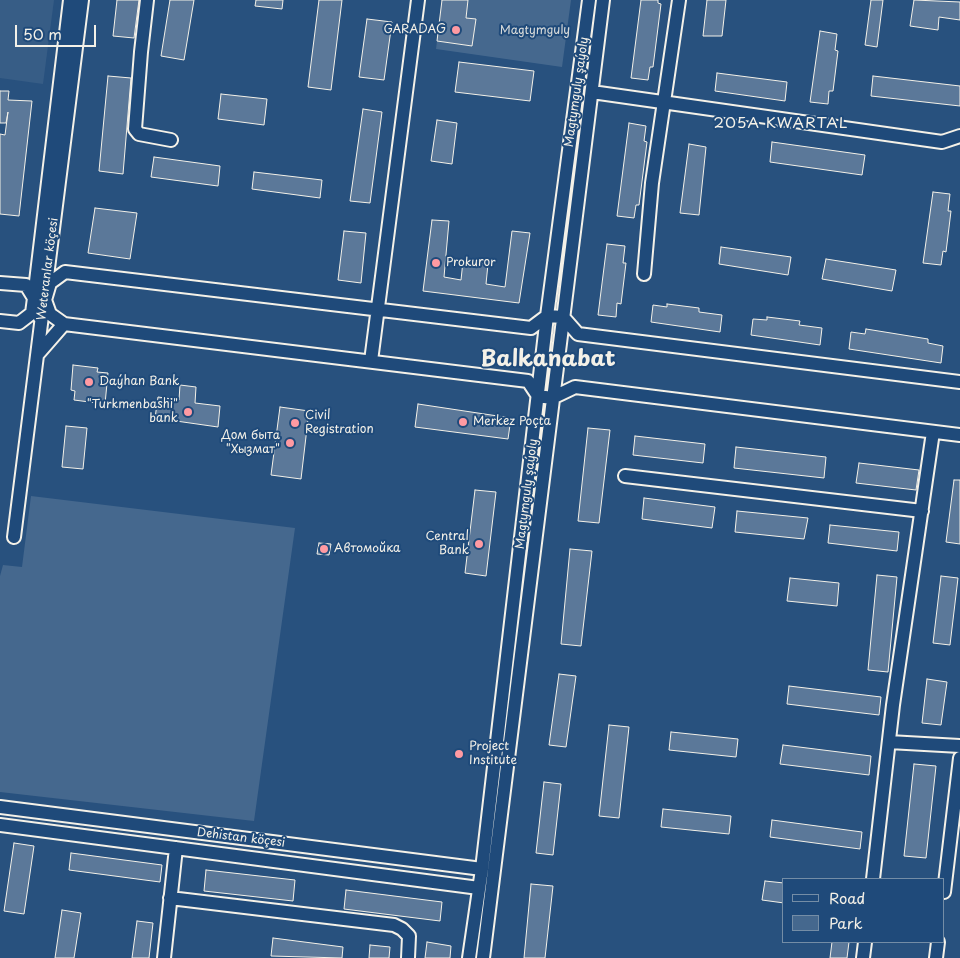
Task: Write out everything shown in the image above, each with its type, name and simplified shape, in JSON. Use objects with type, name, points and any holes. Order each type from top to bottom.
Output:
[{"type":"street","points":[[40,299],[70,0]]},
{"type":"street","name":"Weteranlar köçesi","points":[[14,537],[37,355],[40,299],[50,248],[82,0]]},
{"type":"street","points":[[147,0],[135,129],[139,134],[171,140]]},
{"type":"street","points":[[371,361],[418,0]]},
{"type":"street","name":"Magtymguly şaýoly","points":[[469,958],[482,869],[547,316],[589,0]]},
{"type":"street","name":"Magtymguly şaýoly","points":[[483,958],[603,0]]},
{"type":"street","points":[[644,274],[652,183],[679,0]]},
{"type":"street","points":[[592,92],[942,142],[960,136]]},
{"type":"street","points":[[50,248],[56,267],[65,272],[531,328],[547,316],[563,317],[578,334],[960,382]]},
{"type":"street","points":[[0,321],[19,323],[32,313],[50,283],[65,272]]},
{"type":"street","points":[[0,283],[26,285],[40,299],[50,314],[64,324],[528,381],[538,396],[552,398],[574,387],[960,435]]},
{"type":"street","points":[[37,355],[64,324]]},
{"type":"street","points":[[873,878],[889,742],[933,432]]},
{"type":"street","points":[[625,476],[922,511]]},
{"type":"street","points":[[889,742],[960,746]]},
{"type":"street","points":[[945,886],[957,811],[960,758]]},
{"type":"street","name":"Dehistan köçesi","points":[[0,807],[482,869]]},
{"type":"street","name":"Dehistan köçesi","points":[[0,825],[479,888]]},
{"type":"street","points":[[164,958],[176,848]]},
{"type":"street","points":[[170,898],[394,925],[402,929],[409,936],[408,958]]},
{"type":"street","points":[[863,958],[865,943]]},
{"type":"street","points":[[936,958],[938,943]]},
{"type":"shaded area","points":[[0,0],[54,0],[43,84],[0,78]]},
{"type":"green space","name":"Magtymguly","points":[[442,0],[571,0],[562,67],[436,49]]},
{"type":"green space","points":[[31,496],[295,528],[254,821],[0,792],[0,576],[3,565],[22,567]]},
{"type":"building","points":[[117,0],[139,0],[134,38],[113,36]]},
{"type":"building","points":[[170,0],[194,0],[184,60],[161,56]]},
{"type":"building","points":[[256,0],[283,0],[282,9],[255,6]]},
{"type":"building","points":[[319,0],[342,0],[331,90],[308,87]]},
{"type":"building","name":"GARADAG","points":[[442,0],[468,0],[466,18],[476,19],[472,46],[437,41]]},
{"type":"building","points":[[641,0],[658,0],[658,3],[661,4],[653,67],[650,67],[648,80],[631,78]]},
{"type":"building","points":[[707,0],[726,0],[722,36],[703,36]]},
{"type":"building","points":[[871,0],[883,0],[877,47],[865,45]]},
{"type":"building","points":[[914,0],[960,2],[960,20],[939,17],[938,30],[910,26]]},
{"type":"building","points":[[367,19],[392,22],[384,80],[359,77]]},
{"type":"building","points":[[820,31],[837,34],[835,50],[838,51],[833,91],[829,91],[828,104],[810,102]]},
{"type":"building","points":[[459,62],[534,71],[530,101],[455,92]]},
{"type":"building","points":[[717,73],[787,82],[785,101],[715,91]]},
{"type":"building","points":[[108,76],[131,78],[123,174],[99,171]]},
{"type":"building","points":[[873,76],[960,86],[960,106],[871,96]]},
{"type":"building","points":[[0,91],[9,91],[8,100],[32,101],[19,216],[0,214],[0,134],[5,135],[8,112],[6,123],[0,123]]},
{"type":"building","points":[[221,94],[267,99],[264,125],[218,119]]},
{"type":"building","points":[[363,109],[382,112],[370,203],[350,201]]},
{"type":"building","points":[[437,120],[457,123],[452,164],[431,161]]},
{"type":"building","points":[[629,123],[646,126],[644,141],[647,142],[639,205],[636,205],[634,218],[617,216]]},
{"type":"building","points":[[772,142],[865,155],[862,175],[770,162]]},
{"type":"building","points":[[689,144],[706,147],[699,215],[680,213]]},
{"type":"building","points":[[154,157],[220,166],[218,186],[151,177]]},
{"type":"building","points":[[254,172],[322,180],[320,198],[252,189]]},
{"type":"building","points":[[933,192],[950,194],[948,211],[951,211],[946,252],[943,251],[941,265],[923,263]]},
{"type":"building","points":[[95,208],[137,213],[130,259],[88,253]]},
{"type":"building","name":"Prokuror","points":[[432,220],[449,221],[444,277],[461,280],[463,261],[488,264],[486,284],[505,287],[512,231],[530,233],[519,303],[423,291]]},
{"type":"building","points":[[344,231],[366,233],[361,283],[338,280]]},
{"type":"building","points":[[607,244],[625,246],[623,263],[626,263],[621,304],[617,303],[616,317],[598,315]]},
{"type":"building","points":[[721,247],[791,257],[788,275],[719,264]]},
{"type":"building","points":[[826,259],[896,270],[892,291],[822,279]]},
{"type":"building","points":[[667,304],[699,308],[699,312],[722,315],[720,332],[651,322],[653,305],[667,307]]},
{"type":"building","points":[[767,317],[800,321],[799,325],[822,328],[820,345],[751,335],[753,319],[767,320]]},
{"type":"building","points":[[866,329],[928,339],[928,343],[943,346],[941,363],[849,349],[851,332],[865,334]]},
{"type":"building","name":"Daýhan Bank","points":[[73,365],[98,368],[97,372],[108,373],[105,404],[74,400],[75,391],[71,390]]},
{"type":"building","name":"\"Turkmenbashi\" bank","points":[[180,385],[196,387],[195,403],[220,406],[218,427],[155,418],[158,397],[179,400]]},
{"type":"building","name":"Merkez Poçta","points":[[418,404],[511,418],[508,439],[415,427]]},
{"type":"building","name":"Дом быта \"Хызмат\"","points":[[280,407],[309,411],[301,479],[271,475]]},
{"type":"building","points":[[66,426],[87,428],[83,469],[62,467]]},
{"type":"building","points":[[588,428],[610,430],[599,523],[578,521]]},
{"type":"building","points":[[635,436],[705,444],[703,463],[633,455]]},
{"type":"building","points":[[736,447],[826,457],[824,478],[734,468]]},
{"type":"building","points":[[859,463],[919,470],[916,490],[856,483]]},
{"type":"building","points":[[954,480],[960,480],[960,544],[946,542]]},
{"type":"building","name":"Central Bank","points":[[475,490],[496,492],[486,576],[465,573]]},
{"type":"building","points":[[644,498],[715,507],[712,528],[642,519]]},
{"type":"building","points":[[737,511],[808,518],[804,539],[735,532]]},
{"type":"building","points":[[830,525],[899,532],[897,551],[828,543]]},
{"type":"building","name":"Автомойка","points":[[319,543],[331,544],[329,555],[317,554]]},
{"type":"building","points":[[570,549],[592,551],[581,646],[561,644]]},
{"type":"building","points":[[877,575],[897,577],[888,672],[868,670]]},
{"type":"building","points":[[941,576],[958,578],[950,645],[933,643]]},
{"type":"building","points":[[790,578],[839,583],[837,606],[787,601]]},
{"type":"building","points":[[559,674],[576,676],[566,747],[549,745]]},
{"type":"building","points":[[927,679],[947,682],[941,725],[922,723]]},
{"type":"building","points":[[789,686],[881,697],[879,715],[787,704]]},
{"type":"building","points":[[609,725],[629,727],[619,818],[599,816]]},
{"type":"building","points":[[671,732],[738,739],[736,757],[669,750]]},
{"type":"building","points":[[783,745],[871,756],[869,775],[780,764]]},
{"type":"building","points":[[914,764],[936,766],[926,858],[904,856]]},
{"type":"building","points":[[544,782],[561,784],[553,855],[536,853]]},
{"type":"building","points":[[663,809],[731,816],[729,834],[661,827]]},
{"type":"building","points":[[772,820],[862,832],[860,849],[770,837]]},
{"type":"building","points":[[14,843],[34,846],[24,914],[4,911]]},
{"type":"building","points":[[71,853],[162,865],[160,882],[69,870]]},
{"type":"building","points":[[206,870],[295,880],[293,901],[204,891]]},
{"type":"building","points":[[765,881],[782,883],[782,903],[762,900]]},
{"type":"building","points":[[531,884],[553,886],[545,958],[524,958]]},
{"type":"building","points":[[346,890],[442,902],[440,921],[344,909]]},
{"type":"building","points":[[62,910],[81,913],[74,958],[55,958]]},
{"type":"building","points":[[137,921],[153,923],[149,958],[132,958]]},
{"type":"building","points":[[273,938],[343,947],[342,958],[271,956]]},
{"type":"building","points":[[427,942],[451,946],[450,958],[425,958]]},
{"type":"building","points":[[832,943],[849,943],[847,958],[830,958]]},
{"type":"building","points":[[370,945],[390,947],[389,958],[369,958]]},
{"type":"place","name":"GARADAG","points":[[456,30]]},
{"type":"place","name":"Prokuror","points":[[436,263]]},
{"type":"place","name":"Daýhan Bank","points":[[89,382]]},
{"type":"place","name":"\"Turkmenbashi\" bank","points":[[188,412]]},
{"type":"place","name":"Merkez Poçta","points":[[463,422]]},
{"type":"place","name":"Civil Registration","points":[[295,423]]},
{"type":"place","name":"Дом быта \"Хызмат\"","points":[[290,443]]},
{"type":"place","name":"Central Bank","points":[[479,544]]},
{"type":"place","name":"Автомойка","points":[[324,549]]},
{"type":"place","name":"Project Institute","points":[[459,754]]},
{"type":"district","name":"205A KWARTAL","points":[[781,124]]},
{"type":"district","name":"Balkanabat","points":[[548,360]]}]
